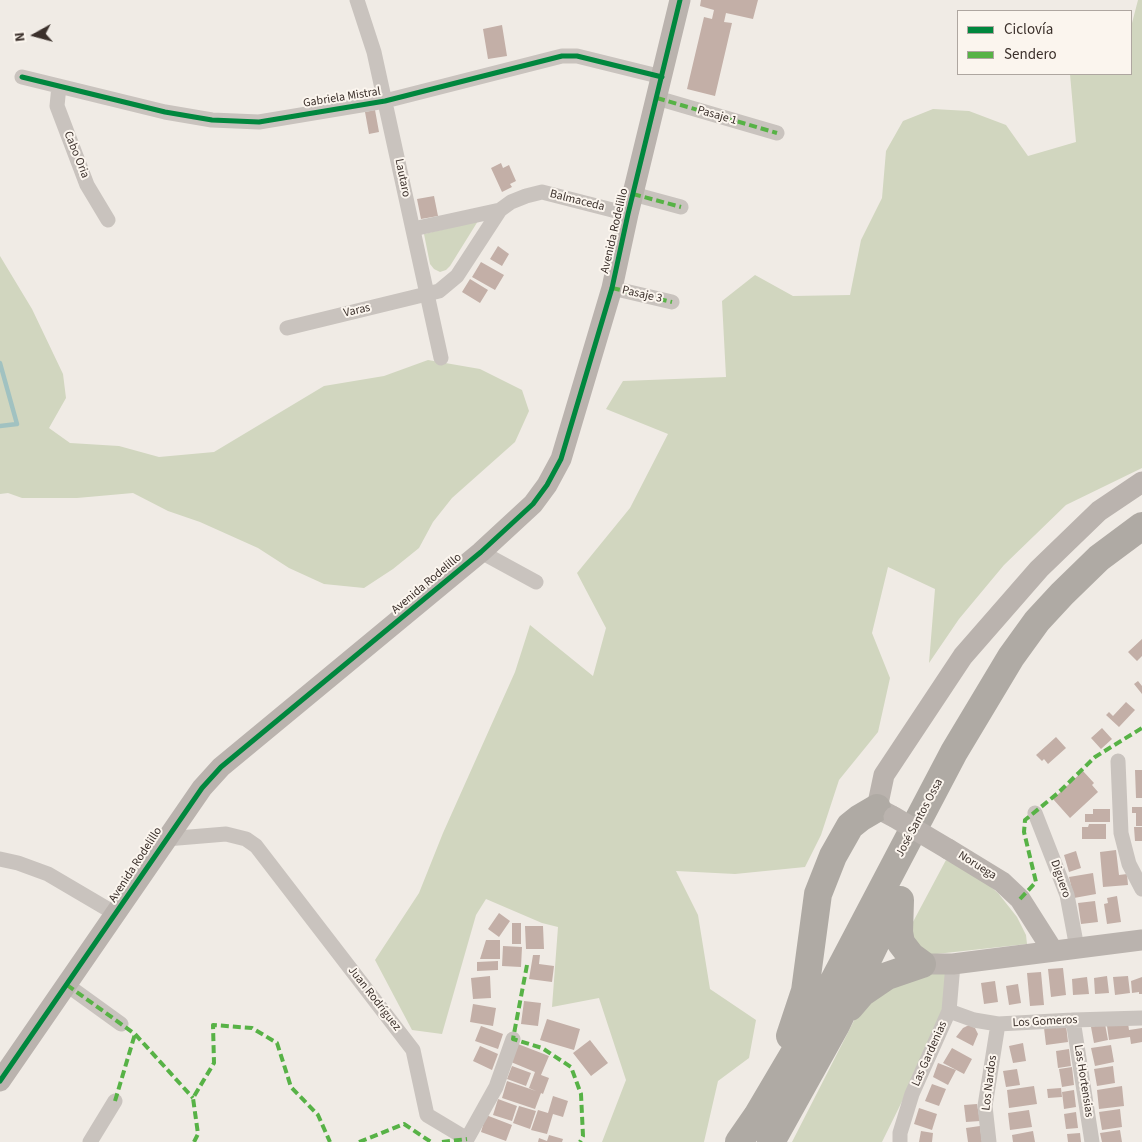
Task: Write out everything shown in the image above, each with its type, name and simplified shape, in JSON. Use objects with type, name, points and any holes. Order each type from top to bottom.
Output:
[{"type":"highway","name":"José Santos Ossa","points":[[739,1142],[757,1116],[809,1028],[954,752],[1011,657],[1037,621],[1062,594],[1099,558],[1142,526]]},
{"type":"highway","name":"José Santos Ossa","points":[[771,1142],[836,1025],[900,893],[962,774],[1034,652],[1090,587],[1142,547]]},
{"type":"highway","points":[[757,1116],[777,1073],[805,991],[818,894],[830,864],[850,826],[860,818],[886,813]]},
{"type":"highway","points":[[900,893],[899,932],[901,943],[911,956],[922,964]]},
{"type":"highway","points":[[836,1025],[862,993],[887,976],[922,964]]},
{"type":"street","name":"Lautaro","points":[[357,0],[372,44],[441,358]]},
{"type":"street","name":"Avenida Rodelillo","points":[[0,1081],[166,839],[202,788],[221,767],[481,552],[533,504],[547,484],[561,459],[612,288],[630,204],[680,0]]},
{"type":"street","name":"Gabriela Mistral","points":[[22,77],[165,112],[221,120],[259,122],[385,101],[562,56],[577,56],[662,77]]},
{"type":"street","name":"Cabo Oria","points":[[59,86],[56,106],[87,185],[108,220]]},
{"type":"street","name":"Pasaje 1","points":[[657,98],[776,134]]},
{"type":"street","name":"Balmaceda","points":[[427,294],[439,291],[457,276],[500,210],[511,202],[526,196],[542,192],[630,204],[681,207]]},
{"type":"street","name":"Balmaceda","points":[[413,229],[500,210]]},
{"type":"street","name":"Pasaje 3","points":[[612,288],[672,302]]},
{"type":"street","name":"Varas","points":[[287,328],[427,294]]},
{"type":"street","points":[[886,813],[884,775],[963,656],[1039,568],[1099,511],[1142,482]]},
{"type":"street","points":[[481,552],[536,582]]},
{"type":"street","points":[[1118,762],[1121,833],[1129,864],[1142,889]]},
{"type":"street","name":"Noruega","points":[[886,813],[1002,882],[1020,899],[1053,950]]},
{"type":"street","name":"Diguero","points":[[1035,813],[1066,895],[1077,948]]},
{"type":"street","name":"Juan Rodríguez","points":[[166,839],[226,834],[246,839],[256,846],[413,1050],[427,1115],[467,1139],[496,1087],[513,1039]]},
{"type":"street","points":[[0,859],[18,863],[48,874],[116,914]]},
{"type":"street","points":[[922,964],[952,964],[1142,940]]},
{"type":"street","name":"Las Gardenias","points":[[900,1142],[900,1134],[912,1094],[950,1011],[952,964]]},
{"type":"street","points":[[67,985],[121,1024]]},
{"type":"street","name":"Los Gomeros","points":[[950,1011],[974,1020],[998,1024],[1142,1018]]},
{"type":"street","name":"Las Hortensias","points":[[1073,1020],[1092,1142]]},
{"type":"street","name":"Los Nardos","points":[[989,1142],[985,1106],[998,1024]]},
{"type":"street","points":[[90,1142],[116,1101]]},
{"type":"green space","points":[[1138,0],[1142,0],[1142,468],[1066,505],[1004,565],[959,619],[929,663],[935,589],[888,567],[872,633],[890,678],[878,732],[839,780],[821,835],[805,867],[735,874],[676,871],[698,915],[710,989],[756,1020],[749,1058],[718,1081],[704,1142],[602,1142],[626,1080],[599,998],[552,1007],[558,927],[542,923],[486,899],[476,915],[442,1034],[412,1030],[375,960],[419,893],[443,833],[515,672],[530,625],[593,676],[606,628],[577,573],[630,508],[668,434],[606,409],[623,381],[726,377],[722,301],[755,275],[793,296],[850,295],[861,240],[882,198],[886,151],[903,121],[933,109],[969,111],[1006,125],[1028,156],[1076,142],[1070,75],[1132,75],[1132,23]]},
{"type":"green space","points":[[478,221],[450,266],[440,272],[434,269],[430,264],[424,234]]},
{"type":"green space","points":[[0,256],[32,309],[63,374],[66,398],[49,428],[70,443],[119,446],[159,457],[214,452],[324,386],[384,376],[428,360],[480,369],[522,390],[529,411],[515,442],[452,498],[433,522],[419,548],[393,569],[364,588],[324,584],[289,568],[258,548],[200,522],[168,511],[133,493],[77,498],[22,498],[8,493],[0,494]]},
{"type":"green space","points":[[946,860],[976,874],[998,893],[1017,917],[1026,935],[1027,944],[927,955],[906,935]]},
{"type":"green space","points":[[947,970],[947,1010],[882,1142],[792,1142],[863,1003],[889,977]]},
{"type":"building","points":[[701,0],[758,0],[753,19],[726,13],[724,22],[732,23],[715,96],[687,89],[704,17],[712,19],[714,10],[700,6]]},
{"type":"building","points":[[502,25],[507,56],[488,59],[483,29]]},
{"type":"building","points":[[375,110],[379,132],[369,134],[365,112]]},
{"type":"building","points":[[501,163],[503,168],[509,165],[516,181],[510,184],[512,187],[502,192],[491,168]]},
{"type":"building","points":[[434,196],[438,216],[421,219],[417,199]]},
{"type":"building","points":[[498,246],[509,254],[502,266],[490,259]]},
{"type":"building","points":[[481,262],[504,275],[495,290],[472,277]]},
{"type":"building","points":[[470,279],[488,290],[480,303],[462,292]]},
{"type":"building","points":[[1142,639],[1142,656],[1137,661],[1128,652]]},
{"type":"building","points":[[1138,681],[1142,686],[1142,694],[1134,684]]},
{"type":"building","points":[[1126,702],[1135,710],[1119,727],[1106,715],[1109,712],[1113,716]]},
{"type":"building","points":[[1102,728],[1112,739],[1101,749],[1091,738]]},
{"type":"building","points":[[1056,737],[1066,748],[1048,764],[1044,759],[1042,761],[1036,755]]},
{"type":"building","points":[[1135,770],[1142,770],[1142,798],[1136,798]]},
{"type":"building","points":[[1083,771],[1094,783],[1092,785],[1098,792],[1070,818],[1053,799]]},
{"type":"building","points":[[1132,807],[1142,807],[1142,826],[1136,826],[1136,813],[1132,813]]},
{"type":"building","points":[[1093,809],[1110,809],[1110,822],[1085,822],[1085,814],[1093,814]]},
{"type":"building","points":[[1089,824],[1106,824],[1106,839],[1082,839],[1082,827],[1088,827]]},
{"type":"building","points":[[1134,827],[1142,827],[1142,841],[1135,841]]},
{"type":"building","points":[[1116,850],[1119,875],[1127,874],[1128,885],[1103,887],[1100,852]]},
{"type":"building","points":[[1076,851],[1081,868],[1069,872],[1064,855]]},
{"type":"building","points":[[1093,873],[1096,894],[1074,898],[1069,877]]},
{"type":"building","points":[[1117,896],[1121,922],[1107,924],[1104,904],[1108,903],[1107,898]]},
{"type":"building","points":[[1095,901],[1098,922],[1081,924],[1078,903]]},
{"type":"building","points":[[499,913],[510,921],[499,937],[488,929]]},
{"type":"building","points":[[512,923],[521,923],[521,944],[512,944]]},
{"type":"building","points":[[525,926],[543,926],[544,949],[526,949]]},
{"type":"building","points":[[486,940],[500,940],[500,959],[480,959]]},
{"type":"building","points":[[503,946],[522,947],[521,967],[502,966]]},
{"type":"building","points":[[533,955],[540,955],[539,964],[554,966],[552,982],[529,979]]},
{"type":"building","points":[[498,961],[498,970],[477,971],[477,962]]},
{"type":"building","points":[[1063,968],[1066,995],[1051,997],[1048,969]]},
{"type":"building","points":[[1041,972],[1044,1005],[1030,1006],[1027,973]]},
{"type":"building","points":[[490,976],[491,998],[473,999],[471,978]]},
{"type":"building","points":[[1107,976],[1109,993],[1095,994],[1094,978]]},
{"type":"building","points":[[1128,976],[1130,993],[1115,995],[1113,977]]},
{"type":"building","points":[[1087,977],[1089,994],[1073,995],[1072,979]]},
{"type":"building","points":[[1142,977],[1142,994],[1139,994],[1139,992],[1132,993],[1131,981]]},
{"type":"building","points":[[995,981],[998,1002],[984,1004],[981,983]]},
{"type":"building","points":[[1018,984],[1021,1003],[1009,1005],[1006,986]]},
{"type":"building","points":[[524,1001],[541,1003],[538,1026],[521,1024]]},
{"type":"building","points":[[473,1004],[496,1008],[493,1026],[470,1022]]},
{"type":"building","points":[[547,1019],[580,1029],[574,1050],[540,1040]]},
{"type":"building","points":[[1128,1023],[1129,1030],[1142,1028],[1142,1042],[1131,1044],[1130,1037],[1109,1040],[1107,1026]]},
{"type":"building","points":[[1105,1024],[1108,1040],[1094,1043],[1091,1027]]},
{"type":"building","points":[[969,1025],[975,1028],[978,1034],[973,1046],[956,1037],[963,1028]]},
{"type":"building","points":[[1066,1025],[1068,1042],[1046,1045],[1044,1028]]},
{"type":"building","points":[[481,1026],[503,1034],[498,1049],[475,1041]]},
{"type":"building","points":[[590,1040],[608,1063],[591,1076],[573,1053]]},
{"type":"building","points":[[1023,1043],[1026,1061],[1013,1063],[1009,1046]]},
{"type":"building","points":[[518,1044],[549,1056],[541,1075],[549,1078],[535,1109],[502,1098],[507,1081],[536,1091],[529,1088],[535,1072],[511,1062]]},
{"type":"building","points":[[1111,1045],[1114,1062],[1095,1066],[1091,1048]]},
{"type":"building","points":[[480,1046],[498,1054],[492,1070],[473,1061]]},
{"type":"building","points":[[952,1048],[972,1059],[964,1074],[943,1063]]},
{"type":"building","points":[[1069,1049],[1071,1066],[1058,1068],[1056,1051]]},
{"type":"building","points":[[938,1063],[956,1070],[948,1085],[933,1077]]},
{"type":"building","points":[[512,1066],[531,1073],[526,1086],[507,1079]]},
{"type":"building","points":[[1113,1066],[1115,1083],[1097,1086],[1094,1069]]},
{"type":"building","points":[[1072,1067],[1074,1085],[1062,1087],[1059,1069]]},
{"type":"building","points":[[1017,1069],[1020,1085],[1006,1087],[1003,1071]]},
{"type":"building","points":[[932,1084],[946,1089],[939,1106],[925,1101]]},
{"type":"building","points":[[1034,1086],[1037,1104],[1009,1108],[1007,1090]]},
{"type":"building","points":[[1122,1086],[1124,1106],[1099,1109],[1097,1090]]},
{"type":"building","points":[[1061,1088],[1062,1097],[1048,1098],[1047,1089]]},
{"type":"building","points":[[1074,1090],[1076,1107],[1064,1109],[1062,1092]]},
{"type":"building","points":[[553,1096],[568,1101],[563,1117],[553,1114],[547,1134],[531,1130],[538,1110],[548,1113]]},
{"type":"building","points":[[498,1099],[517,1106],[512,1121],[493,1115]]},
{"type":"building","points":[[977,1104],[980,1121],[966,1122],[964,1105]]},
{"type":"building","points":[[519,1106],[536,1111],[530,1129],[513,1123]]},
{"type":"building","points":[[919,1108],[937,1114],[932,1130],[914,1124]]},
{"type":"building","points":[[1120,1109],[1122,1127],[1102,1130],[1099,1112]]},
{"type":"building","points":[[1029,1110],[1032,1127],[1010,1130],[1008,1113]]},
{"type":"building","points":[[1076,1112],[1078,1128],[1066,1129],[1064,1114]]},
{"type":"building","points":[[486,1115],[512,1125],[506,1141],[481,1132]]},
{"type":"building","points":[[980,1126],[982,1142],[968,1142],[966,1128]]},
{"type":"building","points":[[1120,1130],[1122,1142],[1102,1142],[1100,1133]]},
{"type":"building","points":[[921,1131],[933,1133],[932,1142],[919,1142]]},
{"type":"building","points":[[1033,1131],[1035,1142],[1013,1142],[1012,1135]]},
{"type":"building","points":[[1080,1133],[1081,1142],[1068,1142],[1067,1134]]},
{"type":"building","points":[[549,1135],[563,1139],[562,1142],[538,1142],[539,1138],[547,1141]]},
{"type":"waterway","points":[[0,363],[17,424],[0,426]]},
{"type":"marked path","points":[[657,98],[777,133]]},
{"type":"marked path","points":[[633,194],[681,207]]},
{"type":"marked path","points":[[612,288],[672,302]]},
{"type":"marked path","points":[[1020,899],[1036,882],[1024,832],[1025,820],[1058,793],[1095,757],[1142,728]]},
{"type":"marked path","points":[[527,965],[513,1039],[542,1048],[571,1067],[581,1094],[583,1136],[580,1142]]},
{"type":"marked path","points":[[67,985],[135,1034],[193,1098]]},
{"type":"marked path","points":[[194,1142],[198,1134],[193,1098],[214,1063],[213,1025],[252,1028],[277,1043],[291,1087],[318,1115],[330,1142]]},
{"type":"marked path","points":[[115,1101],[135,1034]]},
{"type":"marked path","points":[[359,1142],[404,1124],[431,1142]]},
{"type":"marked path","points":[[442,1142],[467,1139]]},
{"type":"cycle path","points":[[0,1081],[202,788],[221,767],[481,552],[533,504],[547,485],[561,459],[612,288],[680,0]]},
{"type":"cycle path","points":[[22,77],[165,112],[212,120],[259,122],[385,101],[562,56],[577,56],[662,77]]}]
